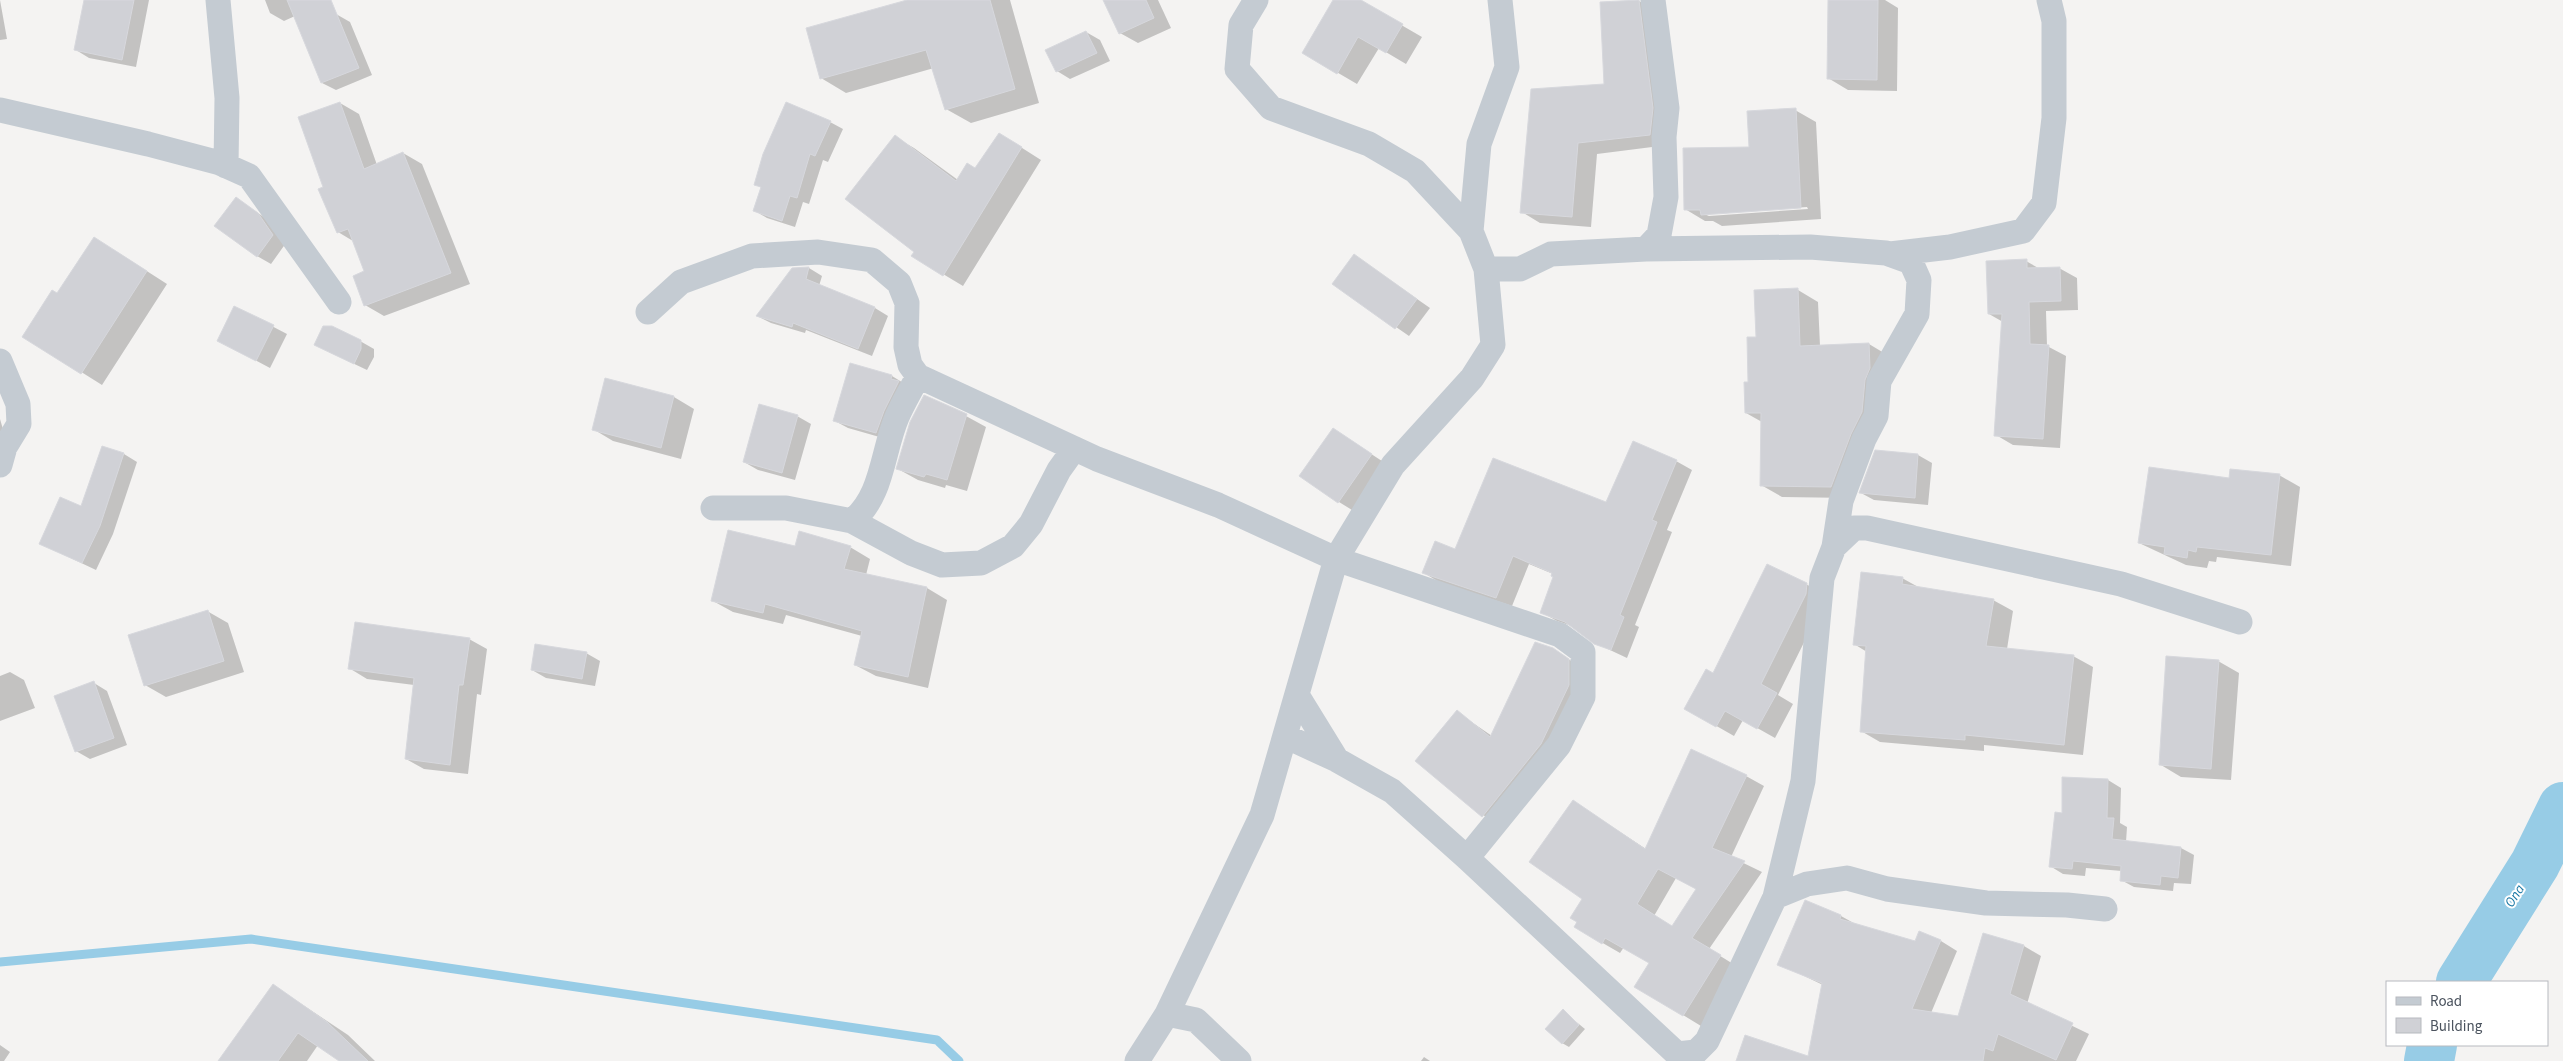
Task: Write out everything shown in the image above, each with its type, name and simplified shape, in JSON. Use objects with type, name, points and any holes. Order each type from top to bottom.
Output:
[{"type":"street","points":[[218,0],[227,98],[226,166]]},
{"type":"street","points":[[1138,1061],[1167,1014],[1262,815],[1336,560],[1393,465],[1472,378],[1493,345],[1486,270],[1471,231],[1415,171],[1369,144],[1271,108],[1237,70],[1241,25],[1256,0]]},
{"type":"street","points":[[1646,249],[1659,235],[1666,197],[1664,137],[1667,108],[1653,0]]},
{"type":"street","points":[[1486,270],[1520,269],[1551,254],[1646,249],[1810,247],[1890,254],[1950,247],[2023,231],[2044,203],[2054,118],[2054,21],[2049,0]]},
{"type":"street","points":[[1471,231],[1479,144],[1507,67],[1504,1]]},
{"type":"street","points":[[0,110],[148,144],[226,166],[249,176],[339,302]]},
{"type":"street","points":[[648,312],[681,282],[752,256],[818,252],[872,260],[899,283],[907,303],[906,347],[910,365],[918,376],[1074,448],[1218,505],[1336,560],[1560,635],[1582,652],[1582,697],[1559,745],[1467,858]]},
{"type":"street","points":[[1282,746],[1338,760],[1392,791],[1467,858],[1679,1058],[1696,1052],[1707,1041],[1775,897],[1803,781],[1822,578],[1834,547],[1841,500],[1864,439],[1876,416],[1880,381],[1918,314],[1919,280],[1910,262],[1890,254]]},
{"type":"street","points":[[0,361],[18,404],[19,424],[5,447],[0,465]]},
{"type":"street","points":[[852,521],[863,512],[875,490],[896,418],[918,376]]},
{"type":"street","points":[[714,508],[786,508],[852,521],[911,553],[942,565],[981,563],[1013,546],[1031,524],[1059,470],[1074,448]]},
{"type":"street","points":[[1834,547],[1854,528],[1867,528],[2121,584],[2240,622]]},
{"type":"street","points":[[1297,695],[1338,760]]},
{"type":"street","points":[[1775,897],[1807,884],[1847,878],[1887,889],[1986,903],[2067,905],[2105,909]]},
{"type":"street","points":[[1167,1014],[1196,1020],[1239,1061]]},
{"type":"building","points":[[84,0],[134,0],[122,60],[74,50]]},
{"type":"building","points":[[287,0],[331,0],[359,68],[321,83]]},
{"type":"building","points":[[907,0],[990,0],[1015,89],[945,110],[926,50],[820,79],[806,28]]},
{"type":"building","points":[[1103,0],[1146,0],[1154,18],[1119,34]]},
{"type":"building","points":[[1333,0],[1361,0],[1403,24],[1386,53],[1358,37],[1337,74],[1302,53]]},
{"type":"building","points":[[1639,0],[1653,108],[1650,135],[1578,143],[1572,217],[1520,213],[1531,89],[1604,84],[1600,2]]},
{"type":"building","points":[[1828,0],[1878,0],[1877,80],[1827,79]]},
{"type":"building","points":[[1086,31],[1097,53],[1056,72],[1045,50]]},
{"type":"building","points":[[340,102],[364,169],[403,152],[451,273],[364,306],[353,276],[364,271],[348,229],[337,233],[318,189],[323,187],[298,117]]},
{"type":"building","points":[[786,102],[831,121],[815,156],[810,154],[797,198],[790,196],[782,221],[753,211],[761,187],[754,185],[763,154]]},
{"type":"building","points":[[1796,108],[1801,208],[1701,215],[1700,210],[1684,210],[1683,148],[1749,147],[1747,111]]},
{"type":"building","points":[[999,133],[1022,147],[943,276],[911,256],[914,252],[845,199],[895,135],[956,181],[967,163],[975,168]]},
{"type":"building","points":[[236,197],[258,213],[273,235],[257,257],[214,226]]},
{"type":"building","points":[[94,237],[147,271],[81,374],[22,337],[52,290],[57,293]]},
{"type":"building","points":[[1354,254],[1417,299],[1395,329],[1332,284]]},
{"type":"building","points":[[2027,259],[2027,268],[2060,267],[2061,301],[2029,302],[2030,344],[2049,345],[2043,439],[1994,436],[2002,314],[1988,314],[1986,261]]},
{"type":"building","points":[[809,267],[806,279],[875,307],[858,349],[793,323],[792,327],[756,316],[792,268]]},
{"type":"building","points":[[1798,288],[1800,346],[1869,343],[1870,368],[1865,380],[1862,412],[1851,434],[1831,487],[1760,486],[1761,413],[1745,413],[1744,382],[1748,382],[1747,337],[1756,337],[1754,290]]},
{"type":"building","points":[[234,306],[274,325],[256,361],[217,341]]},
{"type":"building","points":[[323,326],[332,326],[361,340],[361,349],[354,364],[314,345]]},
{"type":"building","points":[[850,363],[892,375],[891,379],[899,381],[884,411],[876,433],[833,421]]},
{"type":"building","points":[[605,378],[674,396],[661,448],[592,430]]},
{"type":"building","points":[[924,395],[967,414],[947,480],[926,474],[924,477],[896,469],[910,422]]},
{"type":"building","points":[[759,404],[798,415],[782,473],[743,462]]},
{"type":"building","points":[[1333,428],[1372,454],[1338,503],[1299,476]]},
{"type":"building","points":[[1633,441],[1677,460],[1652,520],[1657,522],[1620,615],[1624,617],[1611,650],[1594,644],[1565,622],[1540,613],[1553,577],[1551,576],[1552,573],[1513,556],[1496,598],[1422,573],[1435,541],[1455,549],[1493,458],[1606,502]]},
{"type":"building","points":[[102,446],[124,453],[100,526],[82,563],[39,544],[60,497],[81,506]]},
{"type":"building","points":[[1875,450],[1918,454],[1915,498],[1859,493]]},
{"type":"building","points":[[2149,467],[2229,478],[2230,469],[2280,474],[2271,555],[2197,547],[2196,552],[2188,550],[2187,558],[2164,554],[2165,547],[2138,543]]},
{"type":"building","points":[[728,530],[795,546],[799,531],[851,546],[844,569],[927,587],[908,677],[854,665],[862,631],[765,604],[763,613],[711,601]]},
{"type":"building","points":[[1767,564],[1807,583],[1806,594],[1761,684],[1777,693],[1757,729],[1725,711],[1716,727],[1684,709],[1706,669],[1713,673]]},
{"type":"building","points":[[1861,572],[1903,577],[1902,584],[1994,599],[1986,646],[2074,655],[2064,745],[1965,735],[1965,740],[1860,732],[1866,646],[1853,645]]},
{"type":"building","points":[[208,610],[224,661],[144,686],[128,635]]},
{"type":"building","points":[[355,622],[470,638],[463,685],[459,685],[450,765],[405,759],[414,678],[348,669]]},
{"type":"building","points":[[1535,642],[1553,648],[1569,659],[1569,685],[1541,744],[1482,817],[1415,761],[1457,710],[1490,737]]},
{"type":"building","points":[[535,644],[587,652],[582,679],[531,670]]},
{"type":"building","points":[[2166,656],[2219,660],[2211,769],[2159,765]]},
{"type":"building","points":[[94,681],[114,738],[75,752],[54,696]]},
{"type":"building","points":[[1691,749],[1747,775],[1712,848],[1745,861],[1692,938],[1721,955],[1683,1016],[1634,987],[1649,963],[1605,938],[1602,944],[1574,927],[1577,922],[1570,918],[1582,899],[1529,862],[1573,800],[1645,849]],"holes":[[[1658,869],[1696,889],[1672,926],[1637,904]]]},
{"type":"building","points":[[2062,777],[2108,779],[2107,818],[2114,818],[2112,839],[2181,847],[2178,878],[2161,876],[2160,885],[2120,881],[2121,866],[2073,861],[2072,869],[2049,867],[2055,812],[2062,813]]},
{"type":"building","points":[[1805,900],[1841,915],[1840,919],[1915,941],[1919,931],[1941,940],[1912,1009],[1958,1016],[1983,933],[2024,945],[2010,994],[2073,1023],[2056,1060],[1998,1034],[1993,1051],[1985,1048],[1983,1061],[1736,1061],[1745,1035],[1808,1056],[1822,983],[1777,965]]},
{"type":"building","points":[[273,984],[327,1022],[368,1061],[339,1061],[298,1033],[278,1061],[218,1061]]},
{"type":"building","points":[[1563,1009],[1579,1025],[1562,1044],[1545,1029]]},
{"type":"waterway","name":"Ona","points":[[2462,981],[2535,864],[2563,807]]},
{"type":"waterway","points":[[0,962],[251,939],[937,1040],[959,1061]]},
{"type":"waterway","name":"Ona","points":[[2429,1061],[2432,1046]]}]
